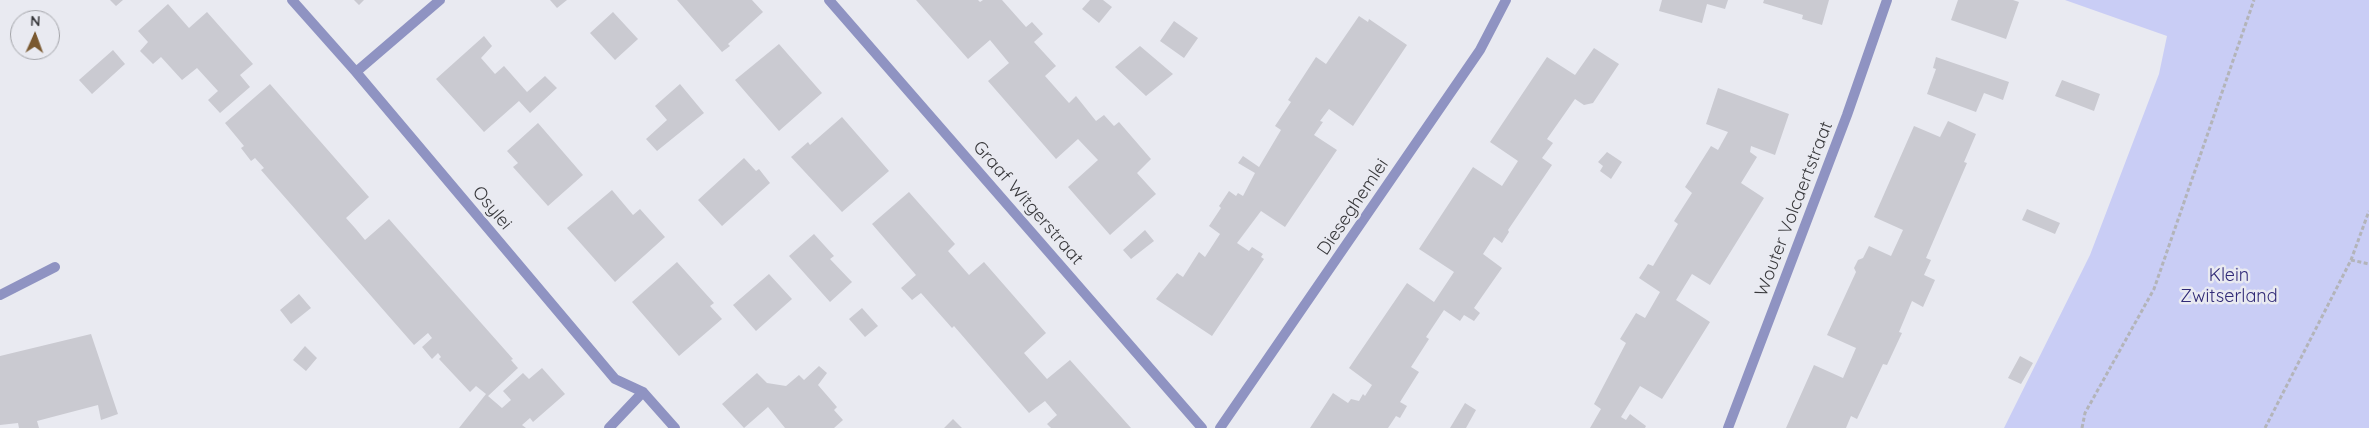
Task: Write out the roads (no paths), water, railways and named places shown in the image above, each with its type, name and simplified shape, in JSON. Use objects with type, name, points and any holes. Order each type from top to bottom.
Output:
[{"type":"street","name":"Osylei","points":[[292,0],[356,72],[615,379],[643,392],[675,428]]},
{"type":"street","points":[[356,72],[440,0]]},
{"type":"street","name":"Graaf Witgerstraat","points":[[828,0],[1202,428]]},
{"type":"street","name":"Dieseghemlei","points":[[1220,428],[1480,50],[1506,0]]},
{"type":"street","name":"Wouter Volcaertstraat","points":[[1728,428],[1847,115],[1887,0]]},
{"type":"street","points":[[0,295],[54,267]]},
{"type":"street","points":[[610,428],[643,392]]},
{"type":"park label","name":"Klein Zwitserland","points":[[2229,286]]}]
